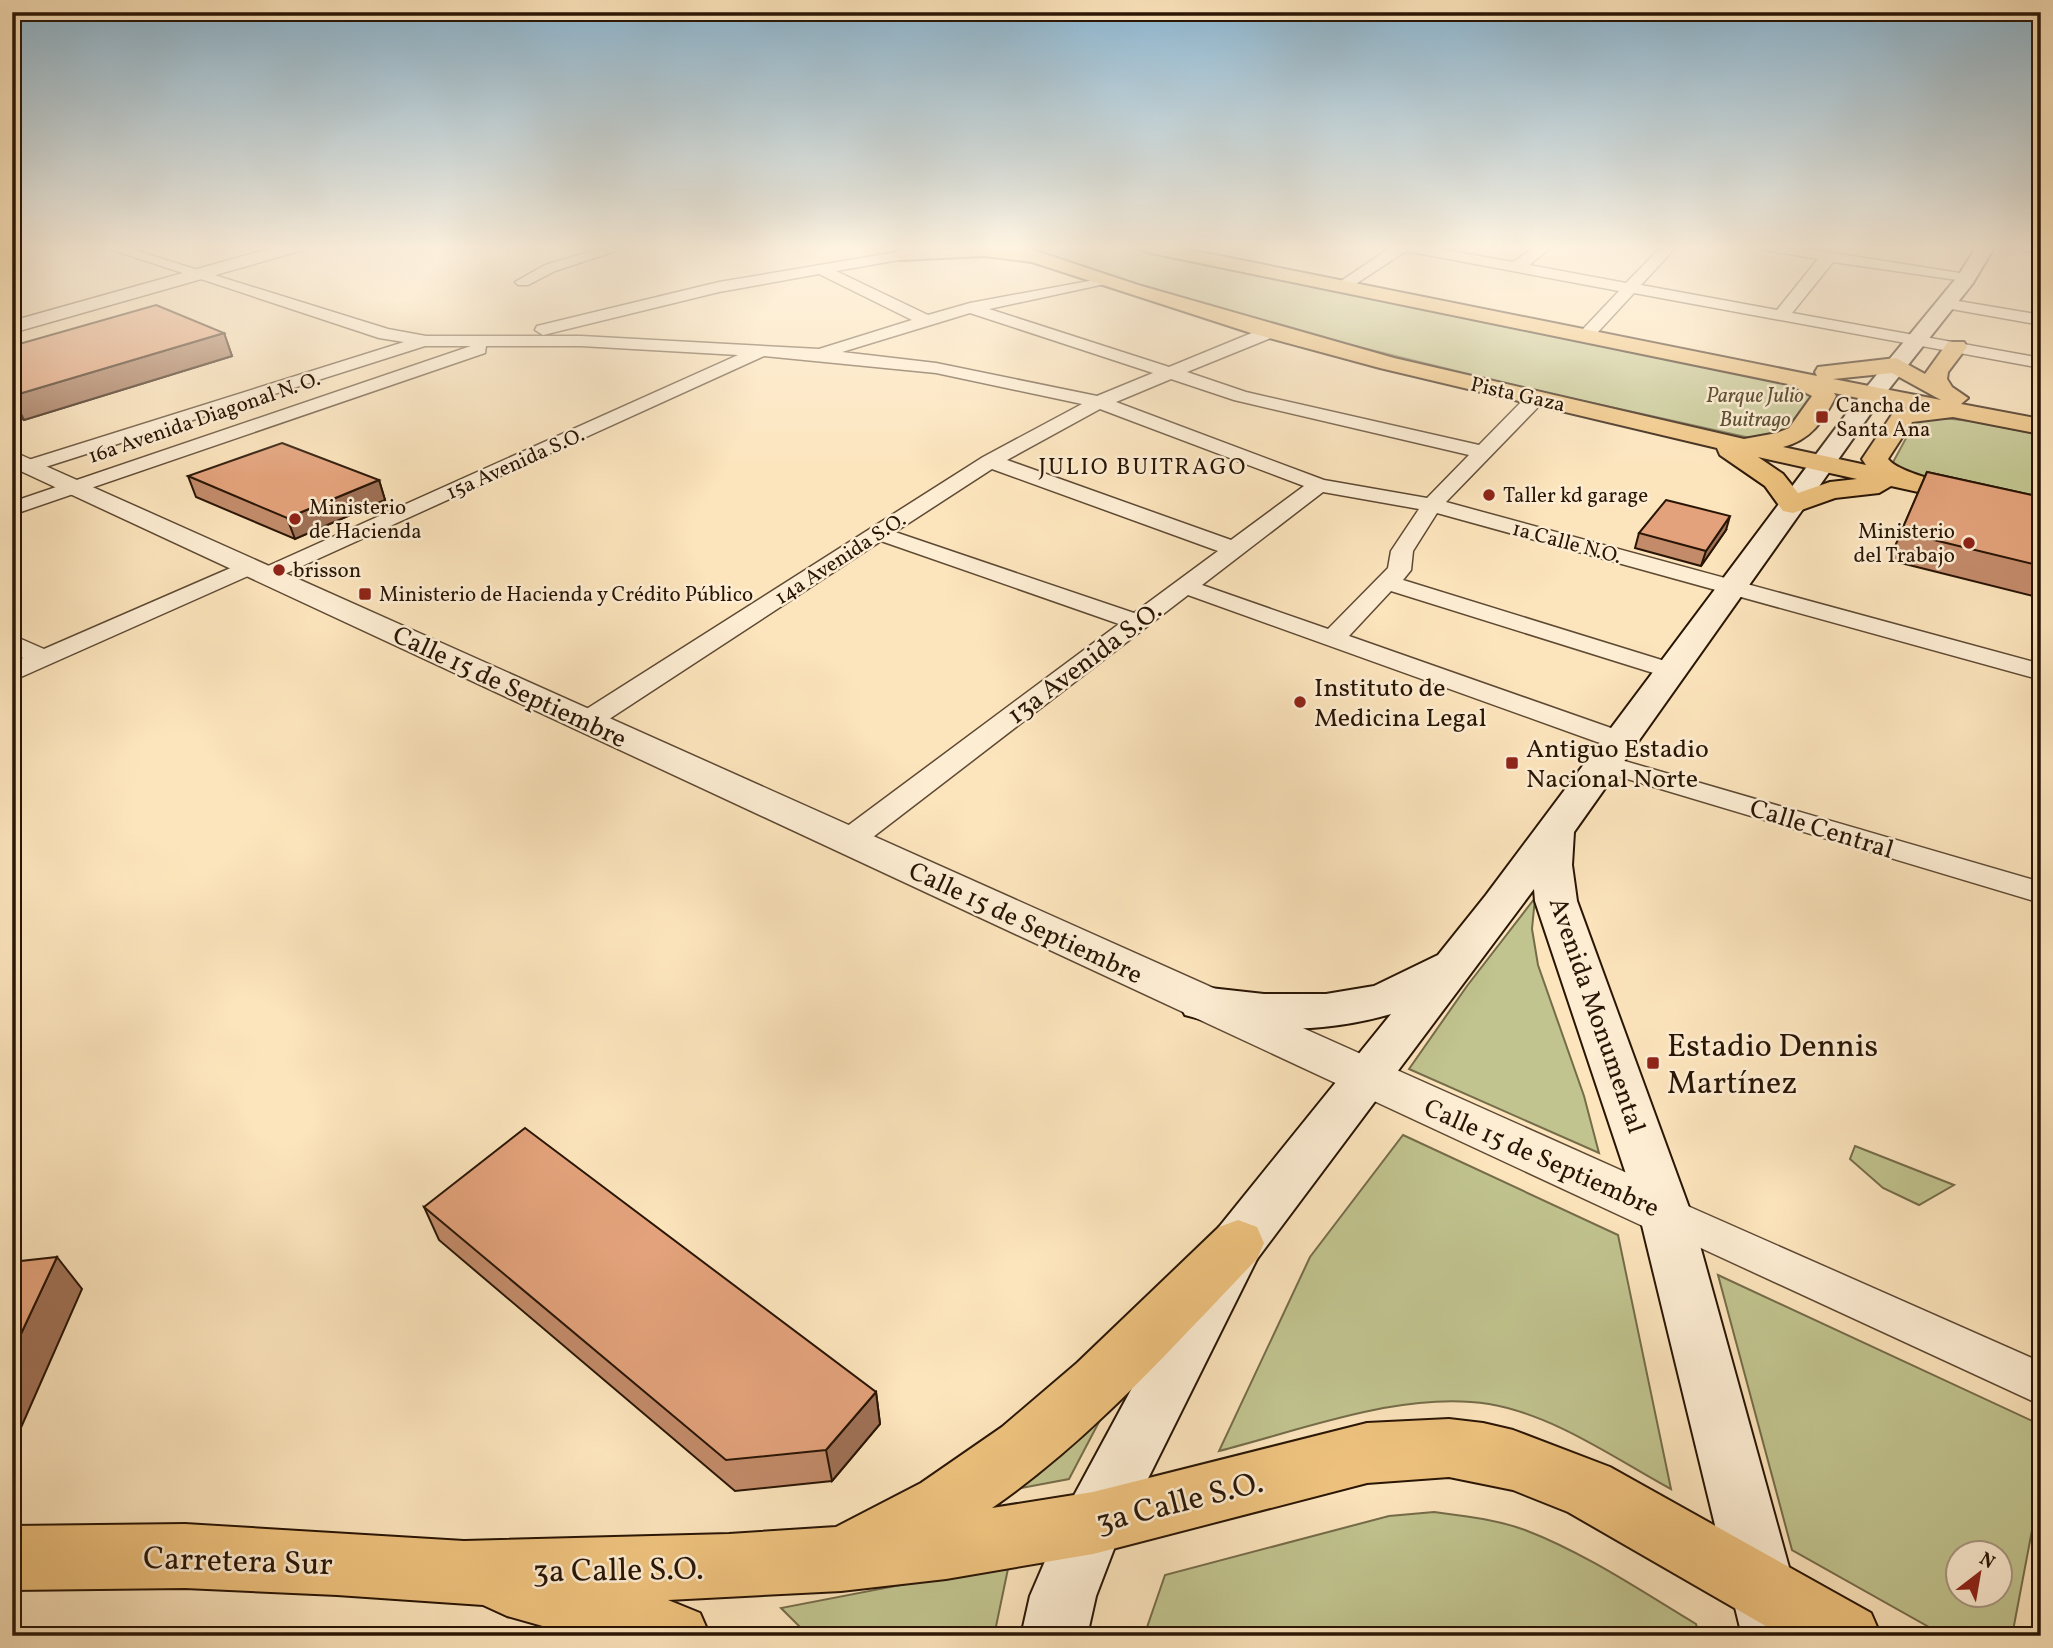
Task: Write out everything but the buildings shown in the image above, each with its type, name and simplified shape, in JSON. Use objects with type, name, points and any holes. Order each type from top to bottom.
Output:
[{"type":"main road","name":"Pista Gaza","points":[[1240,323],[1535,399],[2041,511]]},
{"type":"main road","points":[[1515,323],[2041,427]]},
{"type":"main road","points":[[841,1559],[943,1505],[1027,1445],[1238,1243],[1555,833],[1873,394],[1930,323]]},
{"type":"main road","points":[[1943,392],[1935,379],[1937,372],[1956,347]]},
{"type":"main road","points":[[1747,369],[1849,372],[1896,365],[1943,392],[2041,427]]},
{"type":"main road","points":[[1731,442],[1789,440],[1803,431],[1824,396],[1818,388],[1796,379]]},
{"type":"main road","points":[[1947,490],[1883,470],[1875,459],[1904,415],[1936,412],[1984,416]]},
{"type":"main road","points":[[1655,425],[1740,456],[1774,480],[1793,505]]},
{"type":"main road","points":[[1793,505],[1830,490],[1854,486],[1947,490]]},
{"type":"main road","name":"Avenida Monumental","points":[[1555,833],[1553,877],[1564,927],[1665,1213],[1768,1611]]},
{"type":"main road","points":[[1201,1003],[1302,1014],[1359,1007],[1407,990],[1460,957]]},
{"type":"main road","points":[[1054,1636],[1063,1596],[1093,1523],[1238,1243]]},
{"type":"main road","name":"3a Calle S.O.","points":[[464,1573],[729,1566],[841,1559],[946,1547],[1093,1523],[1367,1453],[1449,1448],[1483,1452],[1513,1460],[1588,1489],[1768,1611],[1848,1636]]},
{"type":"main road","name":"Carretera Sur","points":[[12,1558],[185,1556],[337,1563],[464,1573]]},
{"type":"main road","points":[[464,1573],[604,1610],[677,1636]]},
{"type":"street","points":[[351,323],[385,334],[426,341],[510,339],[572,323]]},
{"type":"street","points":[[816,354],[914,323]]},
{"type":"street","points":[[1016,323],[1241,396],[1482,452]]},
{"type":"street","points":[[1591,329],[1596,323]]},
{"type":"street","points":[[1824,323],[2041,363]]},
{"type":"street","name":"14a Avenida S.O.","points":[[587,721],[990,461],[1099,402],[1270,332]]},
{"type":"street","name":"1a Calle N.O.","points":[[510,339],[816,354],[936,368],[1099,402],[1319,485],[1432,505],[2041,672]]},
{"type":"street","name":"16a Avenida Diagonal N. O.","points":[[12,509],[510,339]]},
{"type":"street","points":[[21,462],[426,341]]},
{"type":"street","name":"15a Avenida S.O.","points":[[12,673],[258,571],[763,351]]},
{"type":"street","points":[[1332,639],[1399,570],[1402,551],[1432,505],[1535,399]]},
{"type":"street","points":[[990,461],[1234,549]]},
{"type":"street","name":"Calle 15 de Septiembre","points":[[21,462],[1201,1003],[2041,1384]]},
{"type":"street","name":"13a Avenida S.O.","points":[[849,840],[1319,485]]},
{"type":"street","points":[[878,533],[1137,622]]},
{"type":"street","points":[[1389,583],[1672,671]]},
{"type":"street","name":"Calle Central","points":[[1184,586],[1332,639],[1612,752],[2041,893]]},
{"type":"street","points":[[12,642],[43,659]]},
{"type":"green space","name":"Parque Julio Buitrago","points":[[1261,323],[1498,323],[1800,385],[1814,394],[1784,438],[1755,439],[1529,389]]},
{"type":"green space","points":[[1933,417],[1971,421],[2041,435],[2041,506],[1916,477],[1892,464],[1916,420]]},
{"type":"green space","points":[[1535,898],[1532,929],[1538,965],[1584,1096],[1599,1153],[1409,1069],[1467,986]]},
{"type":"green space","points":[[1403,1135],[1618,1235],[1671,1489],[1583,1439],[1537,1418],[1489,1404],[1456,1401],[1423,1402],[1353,1414],[1219,1451],[1310,1257]]},
{"type":"green space","points":[[1855,1146],[1954,1185],[1919,1205],[1883,1188],[1850,1159]]},
{"type":"green space","points":[[1718,1275],[2041,1425],[2041,1483],[2012,1636],[1945,1636],[1792,1550]]},
{"type":"green space","points":[[1121,1380],[1069,1479],[969,1498]]},
{"type":"green space","points":[[1434,1512],[1502,1523],[1547,1539],[1612,1573],[1696,1624],[1699,1636],[1144,1636],[1165,1575],[1389,1516]]},
{"type":"green space","points":[[1009,1564],[994,1636],[809,1636],[781,1608]]},
{"type":"place","name":"Cancha de Santa Ana","points":[[1822,417]]},
{"type":"place","name":"Taller kd garage","points":[[1489,495]]},
{"type":"place","name":"Ministerio de Hacienda","points":[[295,519]]},
{"type":"place","name":"Ministerio del Trabajo","points":[[1969,543]]},
{"type":"place","name":"brisson","points":[[279,570]]},
{"type":"place","name":"Ministerio de Hacienda y Crédito Público","points":[[365,594]]},
{"type":"place","name":"Instituto de Medicina Legal","points":[[1300,702]]},
{"type":"place","name":"Antiguo Estadio Nacional Norte","points":[[1512,763]]},
{"type":"place","name":"Estadio Dennis Martínez","points":[[1653,1063]]},
{"type":"district","name":"JULIO BUITRAGO","points":[[1143,466]]}]
